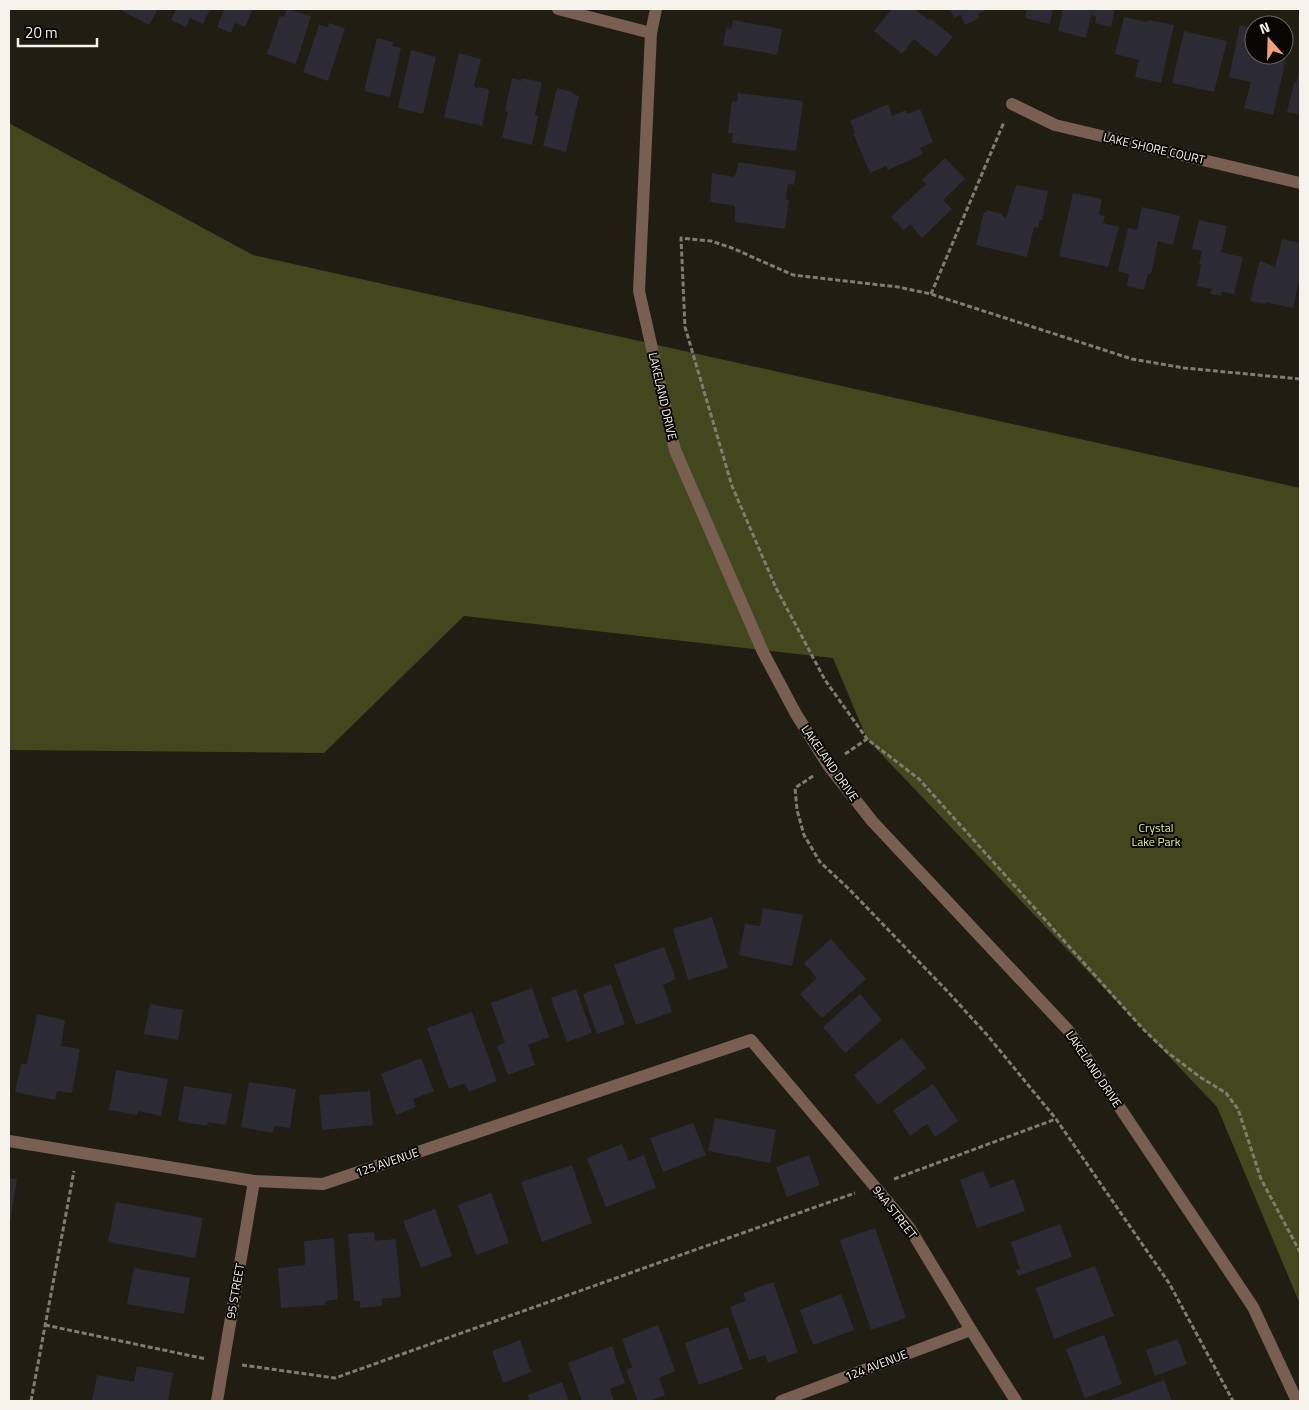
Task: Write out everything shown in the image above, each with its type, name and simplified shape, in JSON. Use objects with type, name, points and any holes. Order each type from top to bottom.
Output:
[{"type":"street","points":[[558,9],[651,33]]},
{"type":"street","name":"LAKELAND DRIVE","points":[[656,9],[651,33],[639,291],[676,450],[763,652],[796,714],[828,765],[872,820],[1068,1030],[1253,1307],[1297,1401]]},
{"type":"street","name":"LAKE SHORE COURT","points":[[1012,104],[1055,125],[1300,183]]},
{"type":"street","name":"125 AVENUE","points":[[9,1141],[254,1181],[323,1184],[751,1040]]},
{"type":"street","name":"94A STREET","points":[[751,1040],[909,1227],[1016,1401]]},
{"type":"street","name":"95 STREET","points":[[217,1401],[254,1181]]},
{"type":"street","name":"124 AVENUE","points":[[782,1401],[971,1330]]},
{"type":"path","points":[[931,294],[1012,104]]},
{"type":"path","points":[[1300,379],[1184,368],[1132,359],[931,294],[898,287],[793,275],[712,241],[681,238],[685,326],[732,486],[776,588],[824,680],[867,739],[919,779],[1143,1029],[1180,1062],[1226,1093],[1238,1109],[1261,1179],[1300,1252]]},
{"type":"path","points":[[867,739],[795,788],[804,835],[820,862],[849,889],[949,993],[988,1036],[1056,1119],[1169,1283],[1233,1401]]},
{"type":"path","points":[[45,1325],[223,1362],[335,1378],[875,1186],[1056,1119]]},
{"type":"path","points":[[31,1401],[78,1152]]},
{"type":"green space","name":"Crystal Lake Park","points":[[9,123],[253,255],[1300,488],[1300,1304],[1217,1107],[867,739],[833,658],[464,616],[324,753],[9,750]]},
{"type":"building","points":[[119,9],[158,9],[149,25]]},
{"type":"building","points":[[176,9],[210,9],[203,24],[190,18],[186,27],[171,20]]},
{"type":"building","points":[[224,9],[253,9],[245,27],[235,23],[231,33],[217,27]]},
{"type":"building","points":[[287,9],[311,16],[296,64],[267,54],[280,16],[284,17]]},
{"type":"building","points":[[892,9],[915,9],[928,20],[930,18],[953,37],[936,57],[914,39],[902,54],[874,31]]},
{"type":"building","points":[[950,9],[984,9],[985,11],[978,14],[980,18],[965,25],[961,15],[954,18]]},
{"type":"building","points":[[1027,9],[1053,9],[1050,24],[1025,18]]},
{"type":"building","points":[[1063,9],[1115,9],[1111,27],[1095,23],[1096,17],[1091,15],[1086,38],[1058,31]]},
{"type":"building","points":[[1124,17],[1174,25],[1161,83],[1135,77],[1139,60],[1115,54]]},
{"type":"building","points":[[733,20],[782,29],[777,55],[723,45],[726,28],[731,29]]},
{"type":"building","points":[[329,23],[345,28],[328,81],[303,72],[319,25],[328,27]]},
{"type":"building","points":[[1240,25],[1244,26],[1244,65],[1285,65],[1273,115],[1244,108],[1251,82],[1229,77]]},
{"type":"building","points":[[1184,31],[1227,41],[1214,92],[1172,83]]},
{"type":"building","points":[[377,38],[393,42],[392,46],[401,48],[390,97],[364,91]]},
{"type":"building","points":[[411,50],[436,57],[423,114],[398,108]]},
{"type":"building","points":[[459,53],[481,59],[474,86],[477,89],[479,87],[488,89],[489,92],[482,126],[444,117]]},
{"type":"building","points":[[1300,69],[1300,115],[1287,112]]},
{"type":"building","points":[[512,78],[521,81],[522,78],[542,82],[535,115],[538,116],[532,145],[502,138],[508,112],[505,111]]},
{"type":"building","points":[[557,88],[573,92],[572,94],[579,96],[566,152],[543,146]]},
{"type":"building","points":[[738,93],[803,101],[796,151],[732,143],[733,133],[728,133],[732,101],[737,102]]},
{"type":"building","points":[[888,104],[892,116],[906,110],[907,114],[920,109],[933,142],[920,148],[923,154],[888,170],[886,166],[870,173],[853,133],[855,133],[850,121]]},
{"type":"building","points":[[945,158],[965,179],[943,200],[952,209],[922,238],[910,224],[904,230],[891,217],[926,184],[922,180]]},
{"type":"building","points":[[738,162],[796,171],[794,185],[788,184],[786,199],[789,200],[785,229],[735,222],[735,206],[710,202],[712,173],[733,177],[736,174]]},
{"type":"building","points":[[1016,185],[1048,191],[1042,220],[1040,220],[1038,228],[1034,227],[1027,257],[976,245],[984,212],[986,213],[986,210],[1002,214],[1006,218]]},
{"type":"building","points":[[1073,193],[1102,199],[1099,215],[1105,216],[1103,223],[1119,227],[1108,267],[1059,256]]},
{"type":"building","points":[[1142,207],[1180,216],[1173,245],[1158,241],[1151,274],[1148,274],[1144,290],[1127,286],[1129,274],[1118,271],[1128,228],[1137,230]]},
{"type":"building","points":[[1199,220],[1227,226],[1221,252],[1243,257],[1234,294],[1222,292],[1221,296],[1210,294],[1212,289],[1197,286],[1202,251],[1192,249]]},
{"type":"building","points":[[1282,239],[1300,243],[1300,275],[1293,308],[1266,302],[1266,304],[1250,301],[1259,263],[1261,261],[1275,267]]},
{"type":"building","points":[[763,908],[803,915],[792,966],[739,955],[745,924],[760,926]]},
{"type":"building","points":[[712,917],[728,968],[688,980],[673,929]]},
{"type":"building","points":[[831,939],[866,979],[822,1018],[800,994],[817,978],[804,963]]},
{"type":"building","points":[[664,947],[676,979],[663,985],[672,1012],[636,1025],[614,965]]},
{"type":"building","points":[[611,984],[625,1024],[597,1034],[583,994]]},
{"type":"building","points":[[532,988],[549,1037],[528,1045],[535,1065],[508,1075],[497,1046],[505,1043],[491,1003]]},
{"type":"building","points":[[576,989],[592,1033],[567,1042],[551,998]]},
{"type":"building","points":[[860,994],[882,1020],[845,1053],[823,1027]]},
{"type":"building","points":[[150,1004],[183,1010],[178,1040],[144,1034]]},
{"type":"building","points":[[472,1012],[497,1081],[469,1092],[465,1083],[449,1089],[427,1028]]},
{"type":"building","points":[[37,1014],[65,1020],[61,1046],[80,1049],[72,1093],[57,1091],[55,1100],[15,1092],[21,1064],[27,1064]]},
{"type":"building","points":[[902,1038],[926,1068],[878,1105],[854,1075]]},
{"type":"building","points":[[421,1058],[434,1091],[413,1099],[416,1107],[396,1115],[381,1074]]},
{"type":"building","points":[[116,1070],[168,1079],[161,1116],[138,1111],[137,1115],[109,1110]]},
{"type":"building","points":[[249,1082],[296,1089],[290,1128],[274,1126],[273,1133],[241,1127]]},
{"type":"building","points":[[933,1084],[958,1121],[935,1137],[927,1124],[910,1136],[893,1110]]},
{"type":"building","points":[[184,1086],[232,1094],[226,1125],[208,1122],[207,1126],[178,1121]]},
{"type":"building","points":[[370,1091],[373,1125],[322,1130],[319,1095]]},
{"type":"building","points":[[715,1118],[776,1130],[770,1163],[708,1151]]},
{"type":"building","points":[[693,1123],[706,1155],[663,1172],[650,1138]]},
{"type":"building","points":[[622,1144],[629,1161],[644,1155],[656,1188],[606,1207],[587,1158]]},
{"type":"building","points":[[809,1155],[820,1185],[787,1197],[776,1167]]},
{"type":"building","points":[[572,1165],[592,1223],[542,1242],[521,1182]]},
{"type":"building","points":[[983,1171],[990,1188],[1014,1179],[1025,1211],[977,1228],[960,1180]]},
{"type":"building","points":[[9,1178],[17,1179],[10,1223],[9,1223]]},
{"type":"building","points":[[491,1193],[509,1243],[476,1255],[458,1205]]},
{"type":"building","points":[[116,1202],[203,1218],[195,1258],[108,1242]]},
{"type":"building","points":[[435,1209],[452,1256],[421,1268],[403,1221]]},
{"type":"building","points":[[1060,1224],[1072,1257],[1018,1276],[1016,1270],[1020,1269],[1011,1242]]},
{"type":"building","points":[[875,1228],[906,1318],[871,1330],[840,1240]]},
{"type":"building","points":[[374,1232],[375,1241],[396,1239],[401,1297],[382,1299],[382,1306],[360,1308],[360,1301],[354,1301],[348,1234]]},
{"type":"building","points":[[334,1238],[338,1299],[325,1301],[325,1305],[281,1308],[278,1268],[305,1265],[304,1241]]},
{"type":"building","points":[[1095,1266],[1114,1316],[1054,1339],[1036,1288]]},
{"type":"building","points":[[134,1268],[190,1278],[184,1314],[127,1304]]},
{"type":"building","points":[[773,1282],[798,1352],[768,1363],[765,1355],[749,1360],[730,1307],[746,1301],[743,1293]]},
{"type":"building","points":[[841,1294],[854,1330],[813,1345],[800,1310]]},
{"type":"building","points":[[658,1325],[675,1371],[659,1378],[665,1395],[649,1401],[638,1401],[626,1370],[632,1367],[622,1339]]},
{"type":"building","points":[[728,1327],[743,1369],[699,1385],[685,1343]]},
{"type":"building","points":[[1104,1335],[1122,1384],[1085,1398],[1066,1349]]},
{"type":"building","points":[[1178,1339],[1187,1364],[1155,1376],[1146,1350]]},
{"type":"building","points":[[520,1340],[531,1372],[503,1383],[492,1351]]},
{"type":"building","points":[[612,1346],[625,1383],[610,1389],[614,1401],[582,1401],[568,1363]]},
{"type":"building","points":[[137,1366],[173,1373],[168,1401],[92,1401],[97,1375],[134,1382]]},
{"type":"building","points":[[1164,1380],[1172,1401],[1107,1401]]},
{"type":"building","points":[[562,1382],[569,1401],[530,1401],[528,1395]]}]
